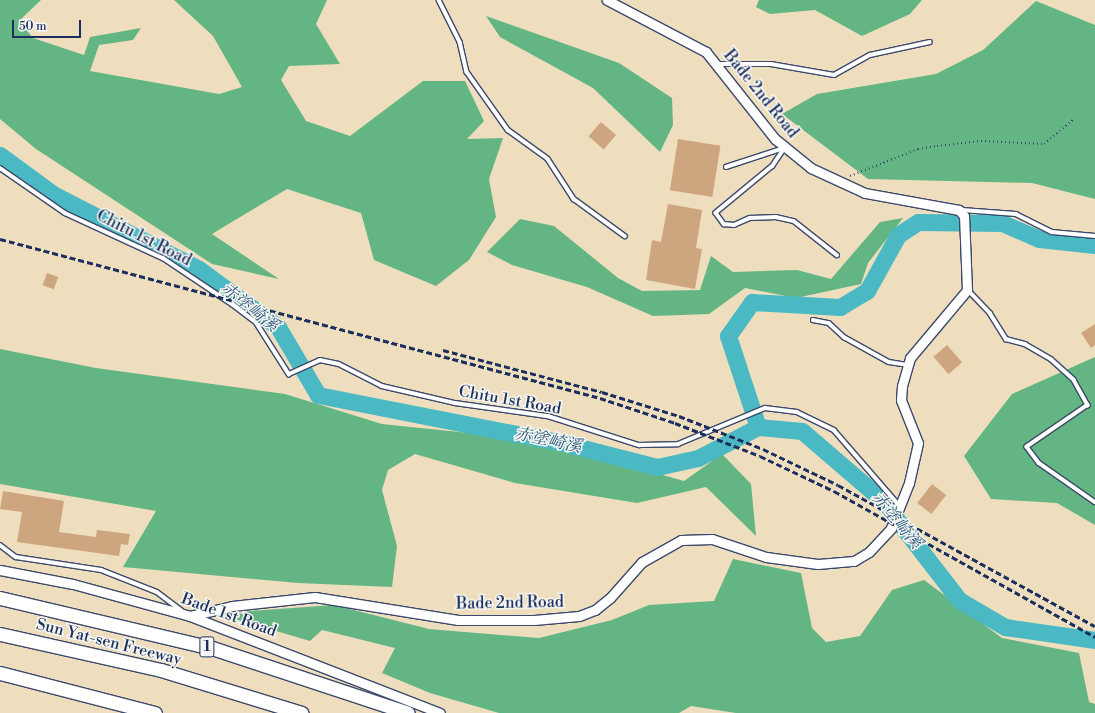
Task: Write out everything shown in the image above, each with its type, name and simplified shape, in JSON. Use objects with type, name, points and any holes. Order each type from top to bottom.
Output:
[{"type":"highway","name":"1","points":[[0,598],[212,648],[408,713]]},
{"type":"highway","name":"Sun Yat-sen Freeway","points":[[0,634],[161,670],[302,713]]},
{"type":"highway","points":[[0,673],[155,713]]},
{"type":"street","name":"Bade 2nd Road","points":[[607,0],[619,2],[688,39],[718,64],[750,110],[785,148],[836,182],[894,200],[961,213]]},
{"type":"street","points":[[961,213],[966,240],[968,290]]},
{"type":"street","name":"Bade 2nd Road","points":[[190,616],[232,606],[315,597],[458,620],[579,616],[600,606],[642,562],[681,540],[712,539],[766,557],[818,564],[854,561],[870,552],[891,528],[900,506],[918,443],[901,400],[908,365],[924,337],[968,290]]},
{"type":"street","name":"Bade 1st Road","points":[[0,570],[73,584],[190,616],[440,713]]},
{"type":"lane","points":[[439,0],[460,42],[468,72],[508,130],[548,159],[574,198],[625,236]]},
{"type":"lane","points":[[718,64],[771,64],[834,75],[870,55],[930,42]]},
{"type":"lane","points":[[726,167],[785,148]]},
{"type":"lane","points":[[785,148],[773,166],[716,213],[724,224],[734,225],[756,218],[794,221],[837,255]]},
{"type":"lane","name":"Chitu 1st Road","points":[[0,168],[65,213],[163,258],[232,304],[256,322],[289,374],[320,360],[339,364],[382,386],[455,403],[548,416],[639,445],[678,444],[742,414],[764,408],[797,412],[834,430],[872,477],[900,506]]},
{"type":"lane","points":[[961,213],[1016,214],[1052,232],[1095,236]]},
{"type":"lane","points":[[968,290],[990,313],[1006,339],[1025,344],[1051,359],[1074,380],[1088,405],[1027,447],[1039,463],[1095,502]]},
{"type":"lane","points":[[813,320],[829,323],[844,337],[889,362],[908,365]]},
{"type":"lane","points":[[0,545],[16,557],[101,570],[157,592],[190,616]]},
{"type":"path","points":[[836,182],[924,148],[981,141],[1044,144],[1074,119]]},
{"type":"green space","points":[[0,0],[41,0],[19,21],[33,38],[84,55],[90,37],[141,28],[133,40],[99,45],[90,71],[219,94],[242,87],[213,36],[174,0],[327,0],[316,24],[340,64],[289,66],[281,80],[306,121],[350,136],[423,81],[465,81],[484,121],[467,139],[503,138],[489,179],[496,217],[469,260],[436,286],[374,260],[361,213],[287,189],[212,234],[279,279],[212,264],[36,149],[0,119]]},
{"type":"green space","points":[[759,0],[922,0],[910,14],[862,36],[815,10],[770,14],[756,7]]},
{"type":"green space","points":[[1036,1],[1095,25],[1095,199],[1032,183],[868,179],[782,114],[817,94],[936,74],[983,50]]},
{"type":"green space","points":[[486,16],[619,63],[672,98],[673,125],[660,152],[593,88],[500,37]]},
{"type":"green space","points":[[903,218],[868,263],[861,284],[796,298],[745,288],[709,314],[653,316],[587,287],[512,265],[487,252],[520,219],[554,226],[618,278],[642,291],[700,290],[711,256],[733,272],[797,270],[831,279],[880,222]]},
{"type":"green space","points":[[0,349],[96,368],[285,394],[382,424],[537,440],[684,481],[722,454],[751,484],[756,536],[706,487],[637,503],[515,483],[415,454],[388,470],[382,490],[397,546],[392,587],[298,583],[123,567],[156,511],[0,484]]},
{"type":"green space","points":[[1095,357],[1095,525],[1057,503],[991,499],[964,456],[1012,394]]},
{"type":"green space","points":[[733,559],[801,573],[812,628],[826,642],[860,636],[892,590],[924,580],[1002,638],[1079,653],[1089,702],[1095,704],[1095,713],[736,713],[691,706],[679,713],[499,713],[430,693],[382,673],[395,648],[322,630],[310,641],[228,617],[250,611],[334,605],[429,629],[539,638],[612,620],[649,605],[714,601]]},
{"type":"building","points":[[601,122],[616,135],[604,149],[589,136]]},
{"type":"building","points":[[678,139],[720,146],[712,197],[670,190]]},
{"type":"building","points":[[668,204],[702,210],[696,248],[702,249],[695,289],[646,280],[652,240],[661,242]]},
{"type":"building","points":[[47,273],[58,277],[54,289],[43,285]]},
{"type":"building","points":[[1095,324],[1095,345],[1091,348],[1081,333]]},
{"type":"building","points":[[947,345],[962,362],[949,374],[933,357]]},
{"type":"building","points":[[932,484],[946,495],[931,514],[917,503]]},
{"type":"building","points":[[3,491],[64,501],[59,532],[96,537],[97,530],[130,534],[128,545],[121,544],[119,556],[17,542],[22,512],[0,509]]},
{"type":"waterway","name":"赤塗崎溪","points":[[0,155],[53,194],[199,269],[278,327],[318,395],[567,444],[657,467],[698,458],[758,427],[802,431],[881,499],[959,600],[1005,627],[1095,640]]},
{"type":"waterway","points":[[758,427],[728,336],[752,302],[840,307],[867,291],[898,235],[918,222],[1002,223],[1039,239],[1095,245]]},
{"type":"railway","points":[[0,239],[600,398],[675,423],[760,456],[834,491],[1095,637]]},
{"type":"railway","points":[[443,350],[602,392],[679,416],[763,449],[838,485],[1095,626]]}]
